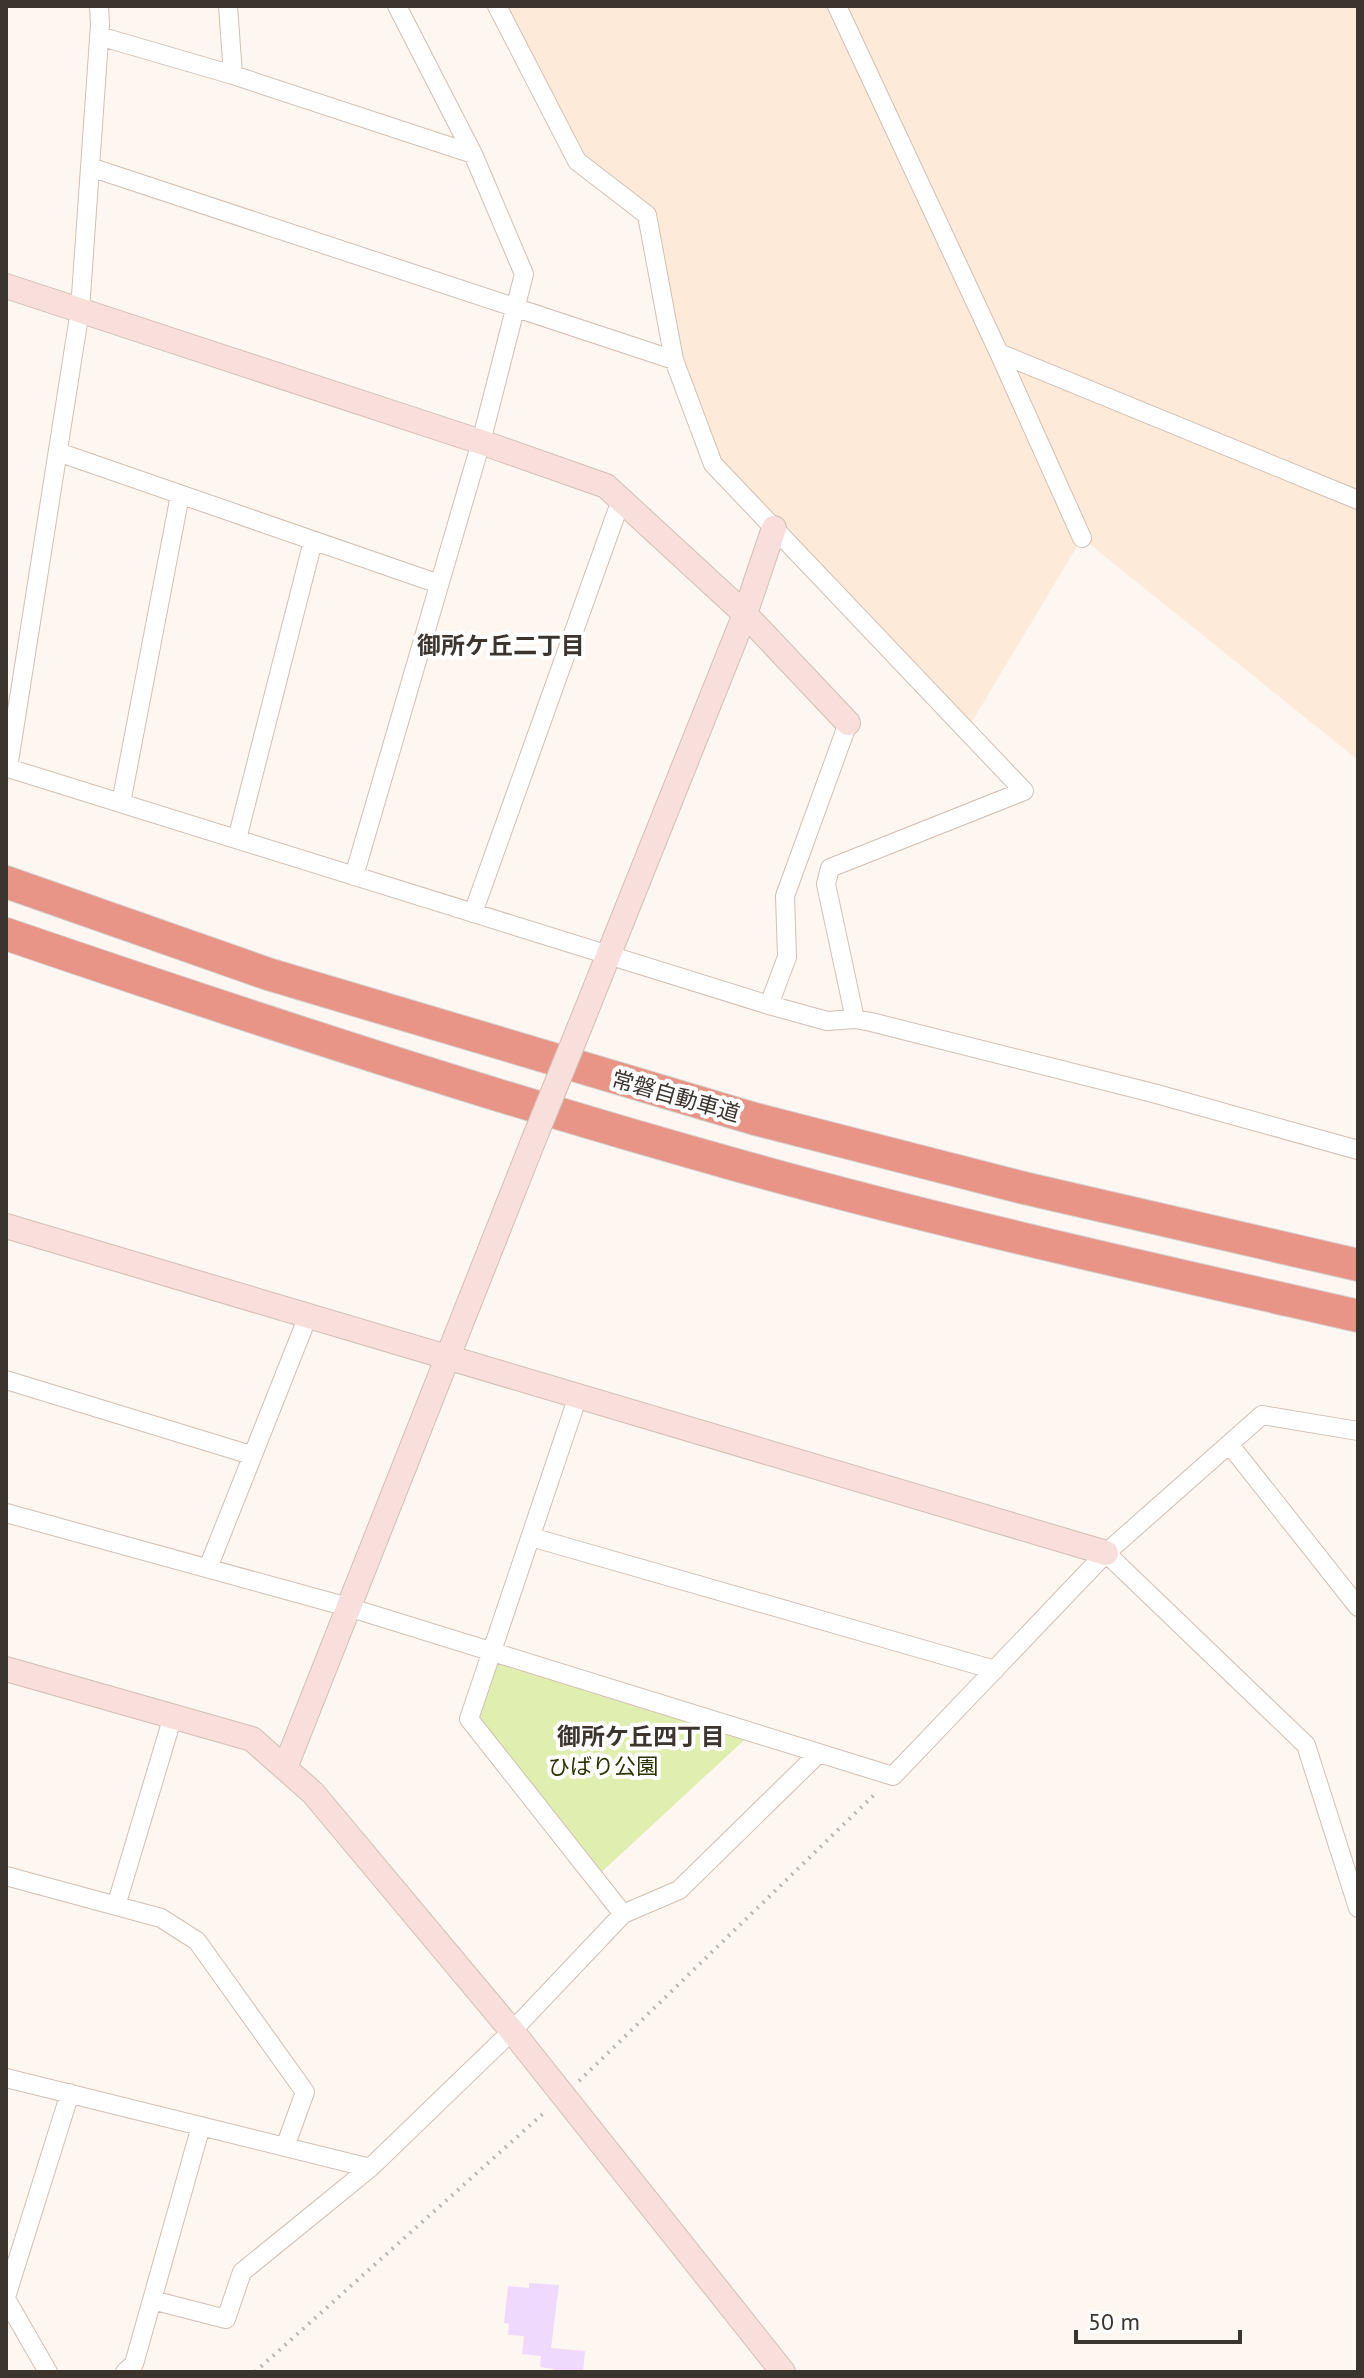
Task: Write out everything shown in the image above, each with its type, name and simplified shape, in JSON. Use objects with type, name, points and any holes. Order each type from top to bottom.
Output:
[{"type":"highway","name":"常磐自動車道","points":[[6,882],[268,974],[755,1119],[1024,1188],[1358,1265]]},
{"type":"highway","points":[[6,934],[249,1018],[727,1162],[1022,1239],[1358,1316]]},
{"type":"street","points":[[99,6],[80,310],[8,768],[769,1005],[827,1021],[855,1019],[1153,1093],[1358,1150]]},
{"type":"street","points":[[228,6],[233,75]]},
{"type":"street","points":[[354,876],[481,442],[524,274],[473,154],[397,6]]},
{"type":"street","points":[[497,6],[577,161],[647,215],[674,360],[713,464],[1024,791],[830,868],[826,884],[855,1019]]},
{"type":"street","points":[[837,6],[1082,538]]},
{"type":"street","points":[[99,36],[233,75],[473,154]]},
{"type":"street","points":[[90,167],[674,360]]},
{"type":"street","points":[[6,286],[606,486],[745,614],[848,723],[785,896],[787,957],[769,1005]]},
{"type":"street","points":[[999,353],[1358,500]]},
{"type":"street","points":[[58,452],[439,584]]},
{"type":"street","points":[[121,803],[180,495]]},
{"type":"street","points":[[473,913],[621,500]]},
{"type":"street","points":[[285,1768],[607,953],[745,614],[774,528]]},
{"type":"street","points":[[237,839],[313,541]]},
{"type":"street","points":[[6,1226],[1106,1553],[1306,1745],[1358,1908]]},
{"type":"street","points":[[208,1568],[308,1316]]},
{"type":"street","points":[[6,1380],[251,1455]]},
{"type":"street","points":[[578,1396],[469,1719],[623,1914]]},
{"type":"street","points":[[6,1513],[348,1607],[893,1776],[1106,1553],[1262,1415],[1358,1431]]},
{"type":"street","points":[[1230,1445],[1358,1607]]},
{"type":"street","points":[[531,1537],[995,1670]]},
{"type":"street","points":[[6,1669],[252,1739],[313,1793],[564,2095],[783,2372]]},
{"type":"street","points":[[116,1906],[173,1716]]},
{"type":"street","points":[[152,2300],[226,2319],[242,2272],[370,2168],[512,2031],[623,1914],[679,1890],[819,1753]]},
{"type":"street","points":[[6,1876],[161,1918],[197,1941],[305,2092],[285,2147]]},
{"type":"street","points":[[6,2078],[370,2168]]},
{"type":"street","points":[[48,2372],[6,2298],[70,2093]]},
{"type":"street","points":[[125,2372],[134,2364],[201,2126]]},
{"type":"path","points":[[255,2372],[564,2095],[893,1776]]},
{"type":"shaded area","points":[[494,6],[1358,6],[1358,760],[1082,538],[967,730],[727,475],[669,347],[642,202],[572,167]]},
{"type":"green space","name":"ひばり公園","points":[[492,1651],[753,1732],[595,1878],[469,1719]]},
{"type":"building","points":[[529,2283],[559,2285],[551,2348],[585,2351],[583,2372],[553,2372],[554,2369],[540,2367],[541,2356],[522,2354],[524,2336],[508,2335],[509,2324],[504,2323],[508,2286],[529,2288]]},
{"type":"district","name":"御所ケ丘二丁目","points":[[501,645]]},
{"type":"district","name":"御所ケ丘四丁目","points":[[641,1736]]}]
